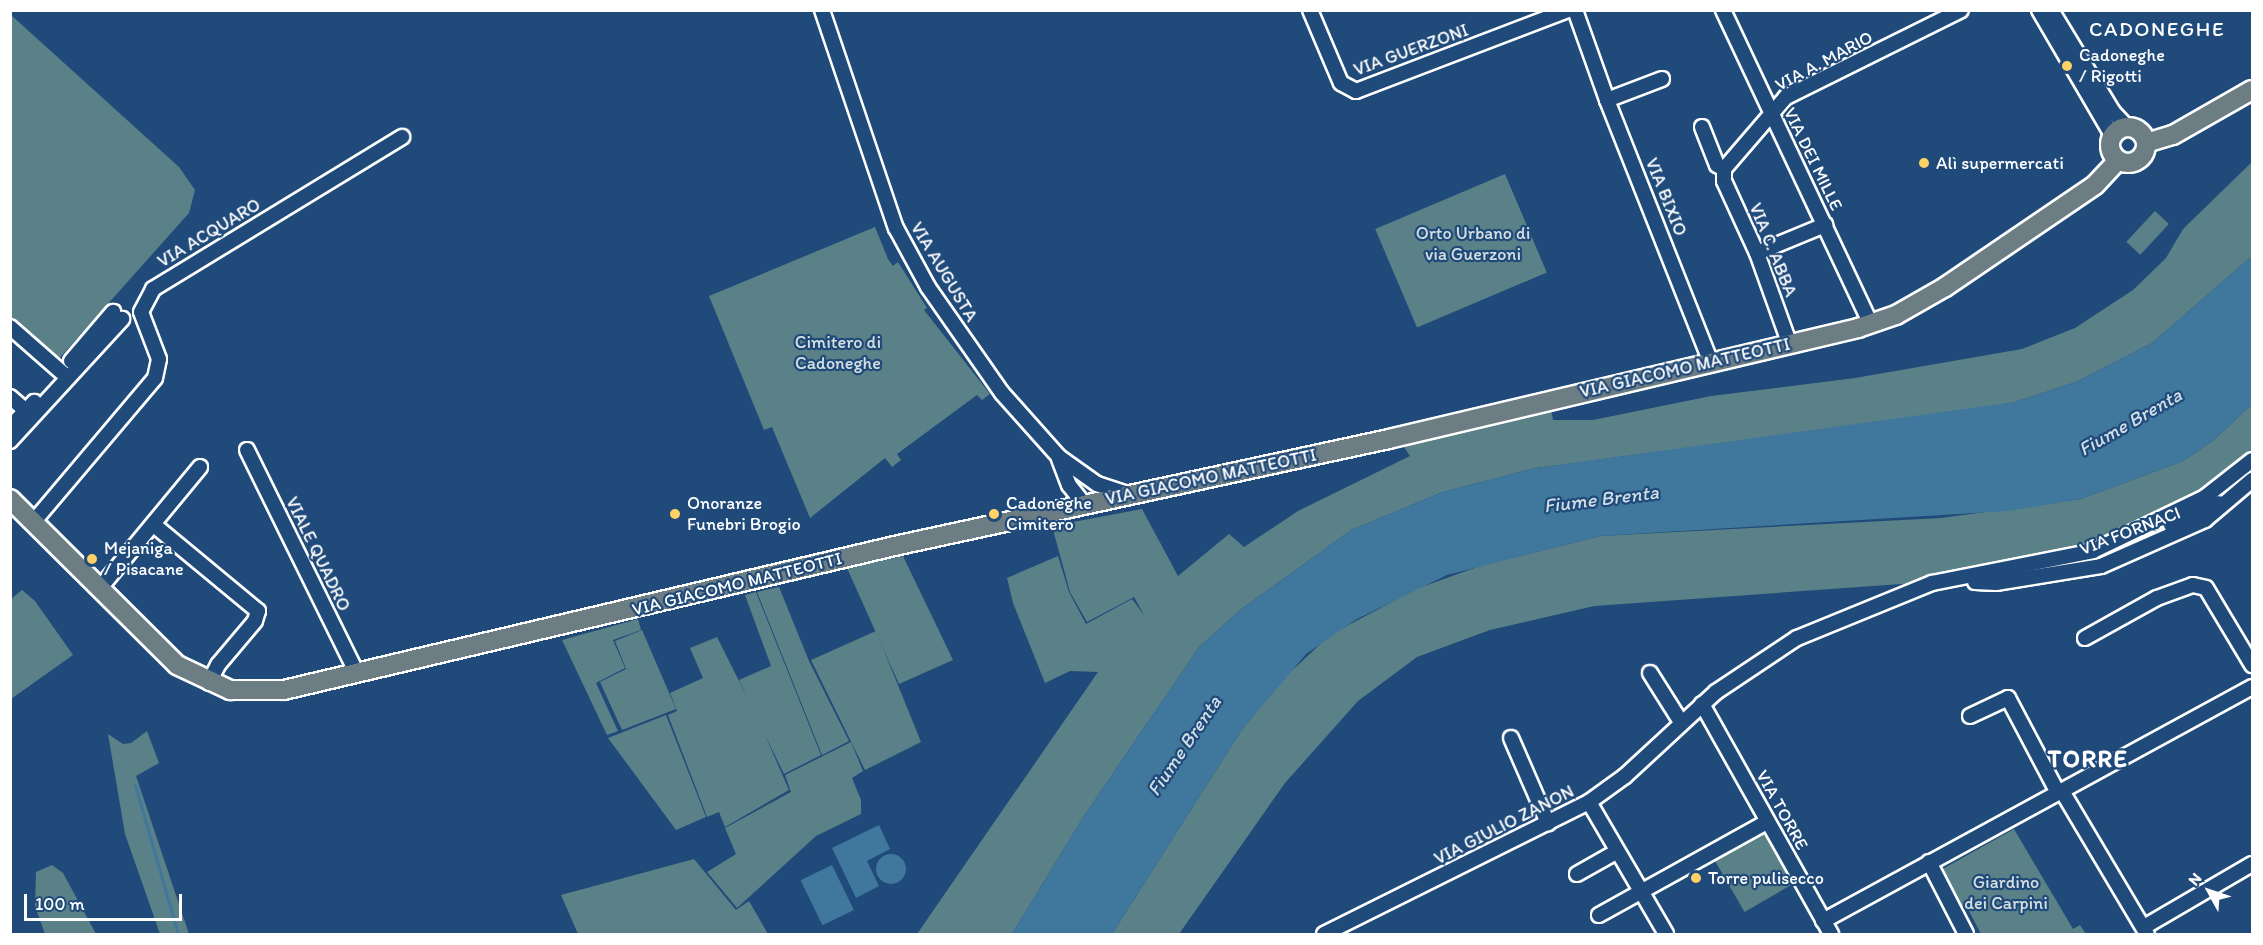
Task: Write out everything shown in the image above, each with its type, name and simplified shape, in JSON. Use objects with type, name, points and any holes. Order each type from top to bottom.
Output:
[{"type":"main road","points":[[2146,143],[2173,135],[2253,90]]},
{"type":"main road","points":[[2120,131],[2140,131],[2146,143],[2144,154],[2135,162],[2118,160],[2110,149],[2120,131]]},
{"type":"main road","name":"VIA GIACOMO MATTEOTTI","points":[[10,499],[35,520],[155,648],[209,683],[263,693],[357,674],[1084,504],[1790,345],[1871,324],[1896,315],[1973,269],[2095,185],[2118,160]]},
{"type":"street","name":"VIA AUGUSTA","points":[[822,10],[882,190],[907,251],[987,374],[1059,457],[1086,478],[1129,495]]},
{"type":"street","name":"VIA GUERZONI","points":[[1310,10],[1341,83],[1356,91],[1568,10]]},
{"type":"street","name":"VIA BIXIO","points":[[1575,10],[1711,363]]},
{"type":"street","name":"VIA DEI MILLE","points":[[1723,10],[1871,324]]},
{"type":"street","name":"VIA A. MARIO","points":[[1724,169],[1786,97],[1961,10]]},
{"type":"street","points":[[2039,10],[2120,131]]},
{"type":"street","points":[[2051,10],[2113,112],[2120,131]]},
{"type":"street","points":[[1608,100],[1662,79]]},
{"type":"street","name":"VIA C. ABBA","points":[[1702,127],[1717,165],[1724,169],[1725,181],[1757,253],[1790,345]]},
{"type":"street","name":"VIA ACQUARO","points":[[35,520],[155,378],[159,359],[141,312],[153,289],[402,137]]},
{"type":"street","points":[[1757,253],[1825,225]]},
{"type":"street","points":[[10,441],[29,413],[117,316]]},
{"type":"street","points":[[10,327],[65,375]]},
{"type":"street","points":[[10,397],[29,413]]},
{"type":"street","points":[[10,427],[29,413]]},
{"type":"street","name":"VIALE QUADRO","points":[[247,450],[357,674]]},
{"type":"street","name":"VIA AUGUSTA","points":[[1059,457],[1069,485],[1084,504]]},
{"type":"street","name":"VIA FORNACI","points":[[1702,704],[1760,660],[1810,631],[1917,588],[2079,556],[2151,526],[2205,497],[2253,460]]},
{"type":"street","points":[[100,588],[200,467]]},
{"type":"street","points":[[1084,504],[1086,478]]},
{"type":"street","name":"VIA FORNACI","points":[[1972,578],[1981,584],[1996,583],[2101,566],[2205,520],[2253,480]]},
{"type":"street","points":[[1059,510],[1069,485]]},
{"type":"street","points":[[2151,526],[2155,531],[2167,527],[2239,492]]},
{"type":"street","points":[[154,525],[258,611],[255,621],[218,665],[209,683]]},
{"type":"street","points":[[2085,638],[2157,598],[2193,585],[2206,588],[2253,665]]},
{"type":"street","points":[[1650,673],[1681,722]]},
{"type":"street","points":[[1824,929],[1929,862],[2253,687]]},
{"type":"street","points":[[1970,716],[2008,698],[2060,792],[2145,931],[2253,864]]},
{"type":"street","name":"VIA GIULIO ZANON","points":[[1324,934],[1589,802],[1625,776],[1702,704]]},
{"type":"street","name":"VIA TORRE","points":[[1702,704],[1824,929]]},
{"type":"street","points":[[1511,738],[1548,823]]},
{"type":"street","points":[[1589,802],[1616,852],[1666,934]]},
{"type":"street","points":[[1599,915],[1767,822]]},
{"type":"street","points":[[1577,874],[1616,852]]},
{"type":"street","points":[[1929,862],[1965,934]]},
{"type":"green space","points":[[11,15],[179,167],[195,190],[189,213],[56,362],[11,320]]},
{"type":"green space","points":[[2252,162],[2252,256],[2152,343],[2076,382],[2015,402],[1970,410],[1536,468],[1443,492],[1351,530],[1240,610],[1199,647],[1082,819],[1012,934],[917,934],[1098,672],[1070,671],[1045,683],[1013,603],[1007,578],[1058,556],[1069,592],[1086,624],[1132,599],[1144,615],[1134,597],[1087,622],[1070,592],[1052,526],[1142,509],[1178,576],[1229,534],[1244,547],[1298,511],[1410,456],[1404,447],[1551,408],[1553,420],[1593,420],[1711,396],[1855,378],[2022,349],[2075,328],[2133,290],[2166,258],[2183,229]]},
{"type":"green space","name":"Orto Urbano di via Guerzoni","points":[[1505,174],[1547,272],[1417,328],[1375,229]]},
{"type":"green space","points":[[2155,211],[2169,224],[2140,255],[2126,242]]},
{"type":"green space","name":"Cimitero di Cadoneghe","points":[[875,227],[888,259],[893,266],[898,262],[927,308],[924,310],[990,394],[982,400],[977,395],[897,454],[901,460],[892,467],[885,458],[810,518],[772,427],[764,430],[709,296]]},
{"type":"green space","points":[[2252,404],[2252,470],[2242,481],[2204,515],[2099,565],[1929,582],[1594,606],[1490,630],[1417,657],[1358,701],[1285,783],[1179,934],[1112,934],[1241,731],[1283,679],[1330,635],[1416,589],[1480,566],[1600,536],[1941,518],[2081,499],[2183,461],[2214,440]]},
{"type":"green space","points":[[903,556],[953,660],[899,684],[847,568]]},
{"type":"green space","points":[[779,587],[809,661],[849,741],[822,755],[757,592]]},
{"type":"green space","points":[[22,590],[35,601],[73,655],[11,699],[11,599]]},
{"type":"green space","points":[[756,592],[821,755],[784,774],[765,735],[789,790],[725,827],[719,812],[707,817],[668,715],[677,711],[670,693],[703,678],[690,648],[717,637],[749,701],[739,680],[771,666],[745,595]]},
{"type":"green space","points":[[638,619],[641,630],[613,640],[625,668],[596,683],[618,731],[607,735],[562,640]]},
{"type":"green space","points":[[642,630],[676,709],[622,730],[600,682],[626,669],[615,641]]},
{"type":"green space","points":[[876,631],[921,742],[865,770],[811,660]]},
{"type":"green space","points":[[666,715],[706,817],[676,830],[608,738]]},
{"type":"green space","points":[[147,731],[159,763],[136,776],[189,934],[160,934],[125,834],[108,734],[123,744],[131,743]]},
{"type":"green space","points":[[851,742],[863,771],[852,778],[861,800],[861,814],[816,836],[737,908],[707,872],[736,854],[725,828],[791,792],[785,775]]},
{"type":"green space","name":"Giardino dei Carpini","points":[[2014,829],[2073,929],[2080,925],[2086,934],[1981,934],[1968,909],[1961,911],[1939,871]]},
{"type":"green space","points":[[1763,832],[1793,884],[1745,912],[1715,860]]},
{"type":"green space","points":[[694,859],[736,910],[749,901],[768,934],[578,934],[561,895]]},
{"type":"green space","points":[[52,865],[63,873],[96,934],[45,934],[35,906],[36,872]]},
{"type":"water","name":"Fiume Brenta","points":[[2252,256],[2252,404],[2214,440],[2183,461],[2081,499],[2008,511],[1600,536],[1447,575],[1357,619],[1306,654],[1241,731],[1112,934],[1012,934],[1082,819],[1199,647],[1240,610],[1351,530],[1443,492],[1536,468],[2015,402],[2076,382],[2152,343]]},
{"type":"water","points":[[879,825],[890,849],[867,861],[879,886],[856,898],[832,848]]},
{"type":"water","points":[[891,854],[897,855],[905,863],[905,875],[897,883],[891,884],[885,883],[877,875],[876,869],[877,863],[885,855]]},
{"type":"water","points":[[832,865],[854,910],[822,925],[801,880]]},
{"type":"waterway","points":[[135,785],[178,934]]},
{"type":"place","name":"Cadoneghe / Rigotti","points":[[2067,66]]},
{"type":"place","name":"Alì supermercati","points":[[1924,163]]},
{"type":"place","name":"Onoranze Funebri Brogio","points":[[675,514]]},
{"type":"place","name":"Cadoneghe Cimitero","points":[[994,514]]},
{"type":"place","name":"Mejaniga / Pisacane","points":[[92,559]]},
{"type":"place","name":"Torre pulisecco","points":[[1696,878]]},
{"type":"district","name":"CADONEGHE","points":[[2157,29]]},
{"type":"district","name":"TORRE","points":[[2088,759]]}]
